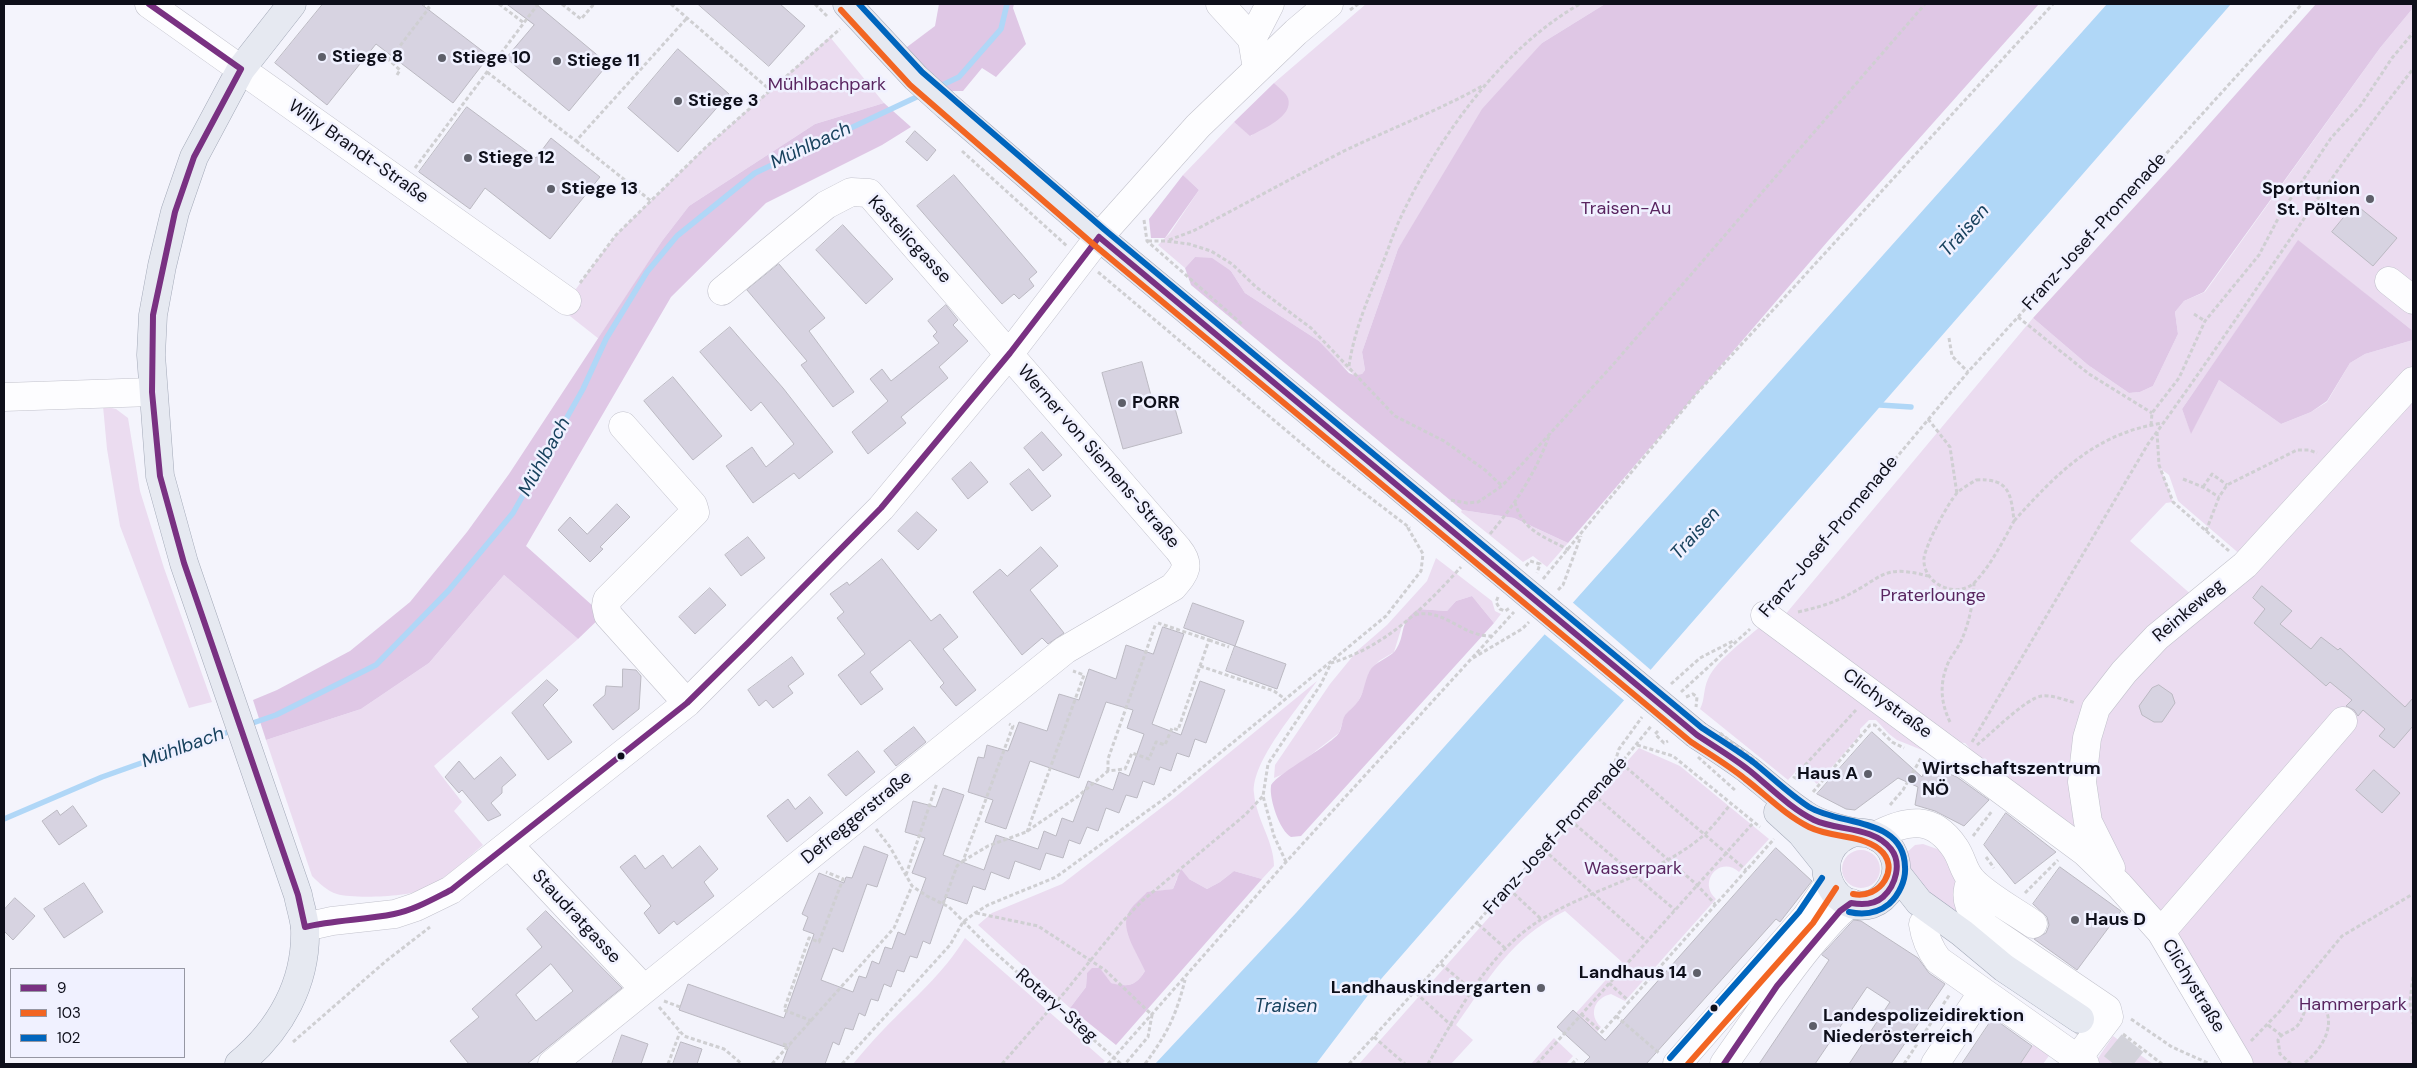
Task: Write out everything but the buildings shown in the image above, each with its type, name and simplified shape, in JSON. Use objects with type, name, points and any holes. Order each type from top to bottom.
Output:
[{"type":"main road","points":[[247,1057],[278,1023],[295,992],[304,961],[305,927],[298,895],[184,563],[160,476],[152,392],[151,355],[154,315],[162,266],[175,212],[194,157],[241,70],[292,4]]},
{"type":"main road","points":[[843,16],[1099,237],[1697,735],[1747,786],[1801,833],[1827,873],[1836,893],[1862,903],[1898,909],[1955,944],[2004,968]]},
{"type":"main road","points":[[1697,735],[1746,768],[1805,815],[1823,823],[1865,834],[1891,850],[1896,867],[1919,902],[1962,933],[2004,968],[2080,1019]]},
{"type":"main road","points":[[1827,873],[1832,847],[1839,840],[1865,834]]},
{"type":"main road","points":[[1862,903],[1888,891],[1896,867]]},
{"type":"street","name":"Willy Brandt-Straße","points":[[149,4],[241,70],[393,171],[567,301]]},
{"type":"street","points":[[1220,4],[1252,39],[1257,69]]},
{"type":"street","points":[[1252,39],[1270,4]]},
{"type":"street","points":[[305,927],[332,921],[395,914],[416,907],[451,890],[686,703],[881,508],[1010,353],[1099,237],[1198,126],[1257,69],[1329,4]]},
{"type":"street","name":"Kastelicgasse","points":[[722,291],[826,205],[851,192],[869,193],[1010,353]]},
{"type":"street","points":[[2389,281],[2413,300]]},
{"type":"street","name":"Werner von Siemens-Straße","points":[[1010,353],[1185,558],[1185,570],[1174,587]]},
{"type":"street","name":"Reinkeweg","points":[[2119,885],[2088,822],[2082,782],[2087,738],[2096,708],[2124,672],[2157,637],[2245,564],[2413,380]]},
{"type":"street","points":[[4,397],[152,392]]},
{"type":"street","points":[[623,426],[693,505],[695,512],[607,600],[606,610],[608,615],[686,703]]},
{"type":"street","name":"Defreggerstraße","points":[[552,1064],[1065,650],[1174,587]]},
{"type":"street","name":"Clichystraße","points":[[1765,615],[2085,852],[2119,885],[2161,932],[2227,1061]]},
{"type":"street","points":[[2161,932],[2343,721]]},
{"type":"street","points":[[1865,834],[1902,824],[1920,823],[1930,825],[1940,831],[1956,849],[1971,880],[2033,924]]},
{"type":"street","points":[[1896,867],[1904,843],[1922,836],[1938,839],[1956,849]]},
{"type":"street","name":"Staudratgasse","points":[[509,845],[644,989]]},
{"type":"street","points":[[1671,1061],[1706,1034],[1806,917],[1827,873]]},
{"type":"street","points":[[1923,924],[1929,949],[1938,960],[2078,1062],[2085,1050],[2117,1016],[1986,927],[1976,918],[1969,907],[1967,898],[1967,888],[1971,880]]},
{"type":"street","points":[[1724,1060],[1776,986],[1840,911],[1862,903]]},
{"type":"street","points":[[1935,1064],[1972,985]]},
{"type":"street","points":[[1691,1064],[1706,1034]]},
{"type":"path","points":[[397,75],[400,70],[388,60],[429,8],[424,4]]},
{"type":"path","points":[[499,4],[524,23]]},
{"type":"path","points":[[393,171],[487,72],[538,4]]},
{"type":"path","points":[[562,4],[581,19],[594,4]]},
{"type":"path","points":[[671,4],[770,90]]},
{"type":"path","points":[[1349,367],[1356,335],[1399,221],[1442,144],[1487,84],[1533,35],[1580,4]]},
{"type":"path","points":[[1442,499],[1467,503],[1478,502],[1502,486],[1551,430],[1611,367],[1925,4]]},
{"type":"path","points":[[1559,563],[1697,393],[2053,4]]},
{"type":"path","name":"Franz-Josef-Promenade","points":[[1678,695],[1765,615],[1968,372],[2302,4]]},
{"type":"path","points":[[567,301],[616,235],[706,147],[770,90],[843,16]]},
{"type":"path","points":[[576,141],[687,18]]},
{"type":"path","points":[[2151,425],[2152,413],[2179,378],[2205,321],[2258,255],[2281,213],[2331,138],[2360,105],[2392,58],[2413,34]]},
{"type":"path","points":[[1960,758],[2157,432],[2344,161],[2413,69]]},
{"type":"path","points":[[487,72],[651,200]]},
{"type":"path","points":[[1147,242],[1166,240],[1193,232],[1342,153],[1398,126],[1446,107],[1487,84]]},
{"type":"path","points":[[842,1064],[950,945],[963,922],[988,904],[1056,877],[1168,796],[1386,616],[1421,571],[1423,554],[1408,528],[1326,464],[1082,259],[984,173],[956,145]]},
{"type":"path","points":[[1166,240],[1211,250],[1232,264],[1256,287],[1311,328],[1395,416],[1444,441],[1484,470],[1502,486]]},
{"type":"path","points":[[2194,314],[2205,321]]},
{"type":"path","points":[[2018,317],[2089,374],[2152,413]]},
{"type":"path","points":[[1949,338],[1952,356],[1968,372]]},
{"type":"path","points":[[1928,419],[1950,447],[1957,494]]},
{"type":"path","points":[[1952,726],[1941,696],[1942,682],[1949,661],[1961,641],[1967,623],[1974,583],[2014,521],[2061,472],[2092,448],[2121,432],[2164,423]]},
{"type":"path","points":[[1489,535],[1515,501],[1538,463],[1551,430]]},
{"type":"path","points":[[2157,432],[2159,465],[2173,502],[2245,564]]},
{"type":"path","points":[[2206,531],[2219,497],[2228,485],[2297,450],[2314,452],[2336,465]]},
{"type":"path","points":[[2203,487],[2212,474],[2228,485]]},
{"type":"path","points":[[1974,583],[1960,590],[1933,582],[1928,576],[1924,558],[1930,538],[1957,494],[1976,480],[1994,480],[2003,484],[2011,494],[2014,521]]},
{"type":"path","points":[[2183,480],[2203,487],[2219,497]]},
{"type":"path","points":[[1515,501],[1524,524],[1533,532],[1569,550]]},
{"type":"path","points":[[1408,528],[1416,527]]},
{"type":"path","points":[[1563,585],[1582,533]]},
{"type":"path","points":[[1523,570],[1530,561],[1535,561],[1540,564],[1540,571],[1536,575]]},
{"type":"path","points":[[1286,862],[1274,836],[1263,796],[1268,764],[1322,684],[1331,663],[1366,650],[1414,615],[1462,566]]},
{"type":"path","points":[[1765,615],[1796,613],[1823,606],[1846,596],[1881,575],[1891,572],[1904,570],[1928,576]]},
{"type":"path","points":[[1108,1064],[1286,862],[1492,636],[1466,631],[1437,615],[1423,613],[1414,615]]},
{"type":"path","points":[[1108,771],[1108,759],[1157,622]]},
{"type":"path","points":[[1148,625],[1157,622],[1229,647]]},
{"type":"path","points":[[1469,660],[1522,629]]},
{"type":"path","points":[[943,904],[957,866],[963,861],[988,846],[1026,832],[1077,798],[1108,771],[1125,769],[1132,753],[1149,759],[1156,742],[1165,746],[1172,728],[1178,730],[1209,640]]},
{"type":"path","points":[[1200,666],[1274,691],[1285,699]]},
{"type":"path","points":[[1026,832],[1084,675],[1068,669]]},
{"type":"path","points":[[1794,777],[1871,693]]},
{"type":"path","points":[[1960,758],[2026,704],[2040,696],[2054,697],[2096,708]]},
{"type":"path","points":[[963,861],[1013,726],[1002,721]]},
{"type":"path","name":"Franz-Josef-Promenade","points":[[1350,1064],[1594,794],[1654,723]]},
{"type":"path","points":[[1823,823],[1828,806],[1812,793],[1865,729],[1875,725],[1892,742],[1907,750]]},
{"type":"path","points":[[1537,1064],[1754,822],[1673,756],[1637,745]]},
{"type":"path","points":[[1886,810],[1903,790],[1922,757],[1914,753]]},
{"type":"path","points":[[1621,763],[1746,870]]},
{"type":"path","points":[[906,875],[938,779]]},
{"type":"path","points":[[1736,791],[1742,796]]},
{"type":"path","points":[[1594,794],[1697,885],[1715,904]]},
{"type":"path","points":[[1002,1064],[1091,961],[1121,923],[1142,901],[1245,815],[1263,796]]},
{"type":"path","points":[[1428,1064],[1486,971],[1506,949],[1541,920],[1591,893],[1668,860],[1704,835],[1731,804]]},
{"type":"path","points":[[772,1064],[894,928],[912,886],[890,847],[862,814]]},
{"type":"path","points":[[1570,820],[1675,910]]},
{"type":"path","points":[[1581,1014],[1602,1032],[1774,838]]},
{"type":"path","points":[[1544,850],[1646,941]]},
{"type":"path","points":[[812,1021],[784,1010],[809,938],[819,942],[843,879],[825,872]]},
{"type":"path","name":"Rotary-Steg","points":[[912,886],[949,907],[991,949],[1121,1064]]},
{"type":"path","points":[[1509,889],[1541,920]]},
{"type":"path","points":[[2162,1064],[2116,1028],[2117,1016],[2172,1047],[2227,1061],[2268,1025],[2342,936],[2413,894]]},
{"type":"path","points":[[975,913],[1038,926],[1111,975],[1152,1015]]},
{"type":"path","points":[[1478,924],[1506,949]]},
{"type":"path","points":[[288,1046],[386,961],[434,925]]},
{"type":"path","points":[[1441,964],[1473,992]]},
{"type":"path","points":[[1145,1064],[1166,1036],[1186,977]]},
{"type":"path","points":[[2413,977],[2410,1001],[2413,1024]]},
{"type":"path","points":[[1609,983],[1629,1001]]},
{"type":"path","points":[[1904,1064],[1972,985]]},
{"type":"path","points":[[1416,993],[1452,1026]]},
{"type":"path","points":[[680,1007],[662,1000],[657,1004],[684,1036],[724,1049],[742,1064]]},
{"type":"path","points":[[2291,1064],[2285,1060],[2277,1046],[2281,1035],[2296,1027],[2302,1020],[2307,1006],[2312,1002],[2318,1001],[2325,1010],[2328,1031],[2317,1051],[2303,1064]]},
{"type":"path","points":[[1125,1064],[1148,1037],[1152,1015]]},
{"type":"path","points":[[1616,1016],[1671,1061]]},
{"type":"path","points":[[2268,1025],[2281,1035]]},
{"type":"path","points":[[668,1064],[680,1032]]},
{"type":"path","points":[[1374,1037],[1404,1064]]},
{"type":"path","points":[[783,1044],[790,1046]]},
{"type":"path","points":[[1572,1064],[1577,1059]]},
{"type":"green space","points":[[939,4],[1014,4],[1013,8],[1026,44],[996,77],[982,68],[963,91],[947,91],[903,50],[935,26]]},
{"type":"green space","points":[[1366,4],[1605,4],[1542,43],[1398,249],[1362,352],[1365,370],[1362,374],[1354,375],[1334,359],[1319,341],[1245,293],[1231,271],[1195,257],[1185,268],[1158,245],[1170,233],[1199,190],[1183,175],[1234,122],[1251,136],[1288,98],[1274,83]]},
{"type":"green space","name":"Traisen-Au","points":[[1605,4],[2039,4],[1828,241],[1568,543],[1514,518],[1462,510],[1191,285],[1185,268],[1195,257],[1212,258],[1231,271],[1245,293],[1319,341],[1349,373],[1354,375],[1362,374],[1365,370],[1362,352],[1398,249],[1482,109],[1542,43]]},
{"type":"green space","points":[[2316,4],[2413,4],[2413,8],[2380,48],[2204,292],[2184,301],[2175,312],[2178,334],[2153,386],[2140,392],[2129,393],[2088,365],[2033,318]]},
{"type":"green space","points":[[2413,8],[2413,331],[2298,241],[2182,409],[2191,433],[2219,380],[2281,424],[2311,412],[2327,402],[2350,363],[2365,354],[2413,340],[2413,1064],[2243,1064],[2166,927],[2131,889],[2109,847],[2093,806],[2090,782],[2103,720],[2130,678],[2162,642],[2250,566],[2307,503],[2300,497],[2397,387],[2242,556],[2178,501],[2169,475],[2161,469],[2173,502],[2166,503],[2130,541],[2193,596],[2138,647],[2114,674],[2095,701],[2082,730],[2075,762],[2077,798],[2089,838],[2085,842],[1977,761],[1975,754],[1965,743],[1954,742],[1784,616],[2033,318],[2088,365],[2129,393],[2140,392],[2153,386],[2178,334],[2175,312],[2184,301],[2205,292],[2380,48]]},
{"type":"green space","name":"Mühlbachpark","points":[[830,37],[884,103],[815,124],[689,206],[662,241],[599,339],[561,309],[616,235],[706,147]]},
{"type":"green space","points":[[1274,83],[1284,92],[1288,98],[1289,105],[1282,117],[1250,136],[1234,122]]},
{"type":"green space","points":[[884,103],[911,127],[882,145],[766,203],[671,297],[526,546],[603,615],[578,639],[504,575],[429,663],[361,709],[266,740],[253,700],[277,690],[350,651],[410,602],[467,532],[509,474],[662,241],[689,206],[815,124]]},
{"type":"green space","points":[[1183,175],[1199,190],[1165,238],[1151,238],[1149,219]]},
{"type":"green space","points":[[2298,240],[2413,331],[2413,340],[2365,354],[2350,363],[2327,401],[2311,412],[2281,424],[2219,380],[2191,434],[2182,409]]},
{"type":"green space","points":[[103,406],[116,409],[128,418],[140,491],[164,568],[212,702],[189,708],[120,526],[107,449]]},
{"type":"green space","points":[[1462,510],[1514,518],[1568,543],[1547,567],[1533,556],[1523,562],[1461,512]]},
{"type":"green space","points":[[1436,558],[1492,601],[1495,611],[1501,614],[1494,623],[1472,596],[1456,601],[1447,611],[1418,609],[1402,626],[1394,652],[1379,661],[1369,672],[1365,687],[1357,704],[1345,715],[1339,733],[1290,771],[1274,778],[1275,765],[1330,684],[1357,651],[1387,625],[1427,581]]},
{"type":"green space","points":[[504,575],[578,639],[434,766],[462,802],[454,811],[483,845],[448,874],[417,892],[368,897],[345,896],[330,891],[312,876],[266,740],[361,709],[429,663]]},
{"type":"green space","points":[[1472,596],[1494,623],[1301,836],[1291,837],[1287,834],[1279,822],[1272,799],[1271,786],[1274,781],[1334,739],[1339,733],[1345,715],[1361,697],[1369,672],[1375,665],[1395,651],[1399,645],[1405,624],[1411,614],[1418,609],[1447,611],[1456,601]]},
{"type":"green space","points":[[1764,623],[1942,758],[1897,740],[1876,720],[1869,720],[1860,729],[1860,735],[1817,784],[1799,768],[1788,780],[1700,709],[1706,683],[1712,672],[1725,657]]},
{"type":"green space","points":[[1317,681],[1278,735],[1260,766],[1255,780],[1255,803],[1271,848],[1274,866],[1262,879],[1234,871],[1207,889],[1189,879],[1177,878],[1173,889],[1146,893],[1145,971],[1134,983],[1122,985],[1110,983],[1100,968],[1087,973],[1086,987],[1070,1008],[978,925],[992,913],[1062,884],[1174,798]]},
{"type":"green space","name":"Wasserpark","points":[[1639,748],[1680,766],[1769,839],[1739,872],[1725,867],[1713,873],[1709,885],[1716,899],[1625,1001],[1611,994],[1600,999],[1594,1012],[1597,1022],[1601,1027],[1597,1032],[1576,1013],[1622,962],[1565,911],[1546,922],[1516,946],[1491,975],[1456,1025],[1473,1040],[1451,1064],[1359,1064]]},
{"type":"green space","points":[[1923,844],[1940,850],[1947,856],[1971,923],[1920,895],[1904,855],[1915,845]]},
{"type":"green space","points":[[1861,850],[1874,856],[1880,869],[1874,882],[1861,888],[1848,882],[1842,869],[1848,856]]},
{"type":"green space","points":[[1181,869],[1189,879],[1207,889],[1234,871],[1262,879],[1116,1045],[1070,1008],[1086,987],[1087,973],[1092,968],[1100,968],[1111,983],[1127,985],[1138,980],[1145,971],[1126,928],[1129,911],[1147,892],[1173,889]]},
{"type":"green space","points":[[965,938],[1105,1061],[1102,1064],[853,1064],[880,1033],[938,975]]},
{"type":"green space","points":[[2113,1036],[2153,1064],[2094,1064]]},
{"type":"green space","points":[[1554,1038],[1573,1056],[1566,1064],[1531,1064]]},
{"type":"green space","points":[[2037,1039],[2051,1053],[2043,1064],[2020,1064]]},
{"type":"water","name":"Traisen","points":[[2107,4],[2231,4],[1375,986],[1316,1064],[1155,1064],[1296,913]]},
{"type":"pier","points":[[1571,601],[1652,671],[1626,702],[1543,633]]},
{"type":"waterway","name":"Mühlbach","points":[[938,87],[959,77],[1001,29],[1007,4]]},
{"type":"waterway","name":"Mühlbach","points":[[247,725],[276,715],[376,665],[449,590],[513,513],[583,389],[606,339],[647,272],[677,236],[755,173],[923,94]]},
{"type":"waterway","points":[[1880,405],[1911,407]]},
{"type":"waterway","name":"Mühlbach","points":[[4,819],[102,777],[234,730]]},
{"type":"tunnel","points":[[2080,1019],[2136,1064]]},
{"type":"transit line","name":"9","points":[[149,4],[241,69]]},
{"type":"transit line","name":"102","points":[[859,4],[922,72],[1105,230],[1702,728],[1753,762],[1809,807],[1822,813],[1868,825],[1894,839],[1902,851],[1905,867],[1903,882],[1899,892],[1889,904],[1880,909],[1865,913],[1849,912]]},
{"type":"transit line","name":"103","points":[[841,10],[910,85],[1093,244],[1691,742],[1732,769],[1800,822],[1827,833],[1863,841],[1879,849],[1886,856],[1888,864],[1888,873],[1885,880],[1872,892],[1863,895],[1853,894]]},
{"type":"transit line","name":"9","points":[[241,69],[194,157],[175,212],[153,315],[152,392],[160,476],[184,563],[298,895],[305,927]]},
{"type":"transit line","name":"9","points":[[1099,237],[1697,735],[1744,766],[1805,815],[1823,823],[1875,836],[1891,849],[1897,867],[1894,880],[1888,892],[1876,902],[1864,904],[1851,903],[1840,911],[1777,986],[1724,1064]]},
{"type":"transit line","name":"9","points":[[305,927],[383,916],[409,910],[451,890],[687,703],[881,508],[1010,353],[1099,237]]},
{"type":"transit line","name":"102","points":[[1670,1058],[1799,912],[1822,878]]},
{"type":"transit line","name":"103","points":[[1688,1064],[1813,923],[1836,888]]},
{"type":"place","name":"Stiege 8","points":[[322,57]]},
{"type":"place","name":"Stiege 10","points":[[442,58]]},
{"type":"place","name":"Stiege 11","points":[[557,61]]},
{"type":"place","name":"Stiege 3","points":[[678,101]]},
{"type":"place","name":"Stiege 12","points":[[468,158]]},
{"type":"place","name":"Stiege 13","points":[[551,189]]},
{"type":"place","name":"Sportunion St. Pölten","points":[[2370,199]]},
{"type":"place","name":"PORR","points":[[1122,403]]},
{"type":"place","name":"Haus A","points":[[1868,774]]},
{"type":"place","name":"Wirtschaftszentrum NÖ","points":[[1912,779]]},
{"type":"place","name":"Haus D","points":[[2075,920]]},
{"type":"place","name":"Landhaus 14","points":[[1697,973]]},
{"type":"place","name":"Landhauskindergarten","points":[[1541,988]]},
{"type":"place","name":"Landespolizeidirektion Niederösterreich","points":[[1813,1026]]},
{"type":"park label","name":"Praterlounge","points":[[1933,596]]},
{"type":"park label","name":"Hammerpark","points":[[2353,1005]]}]
